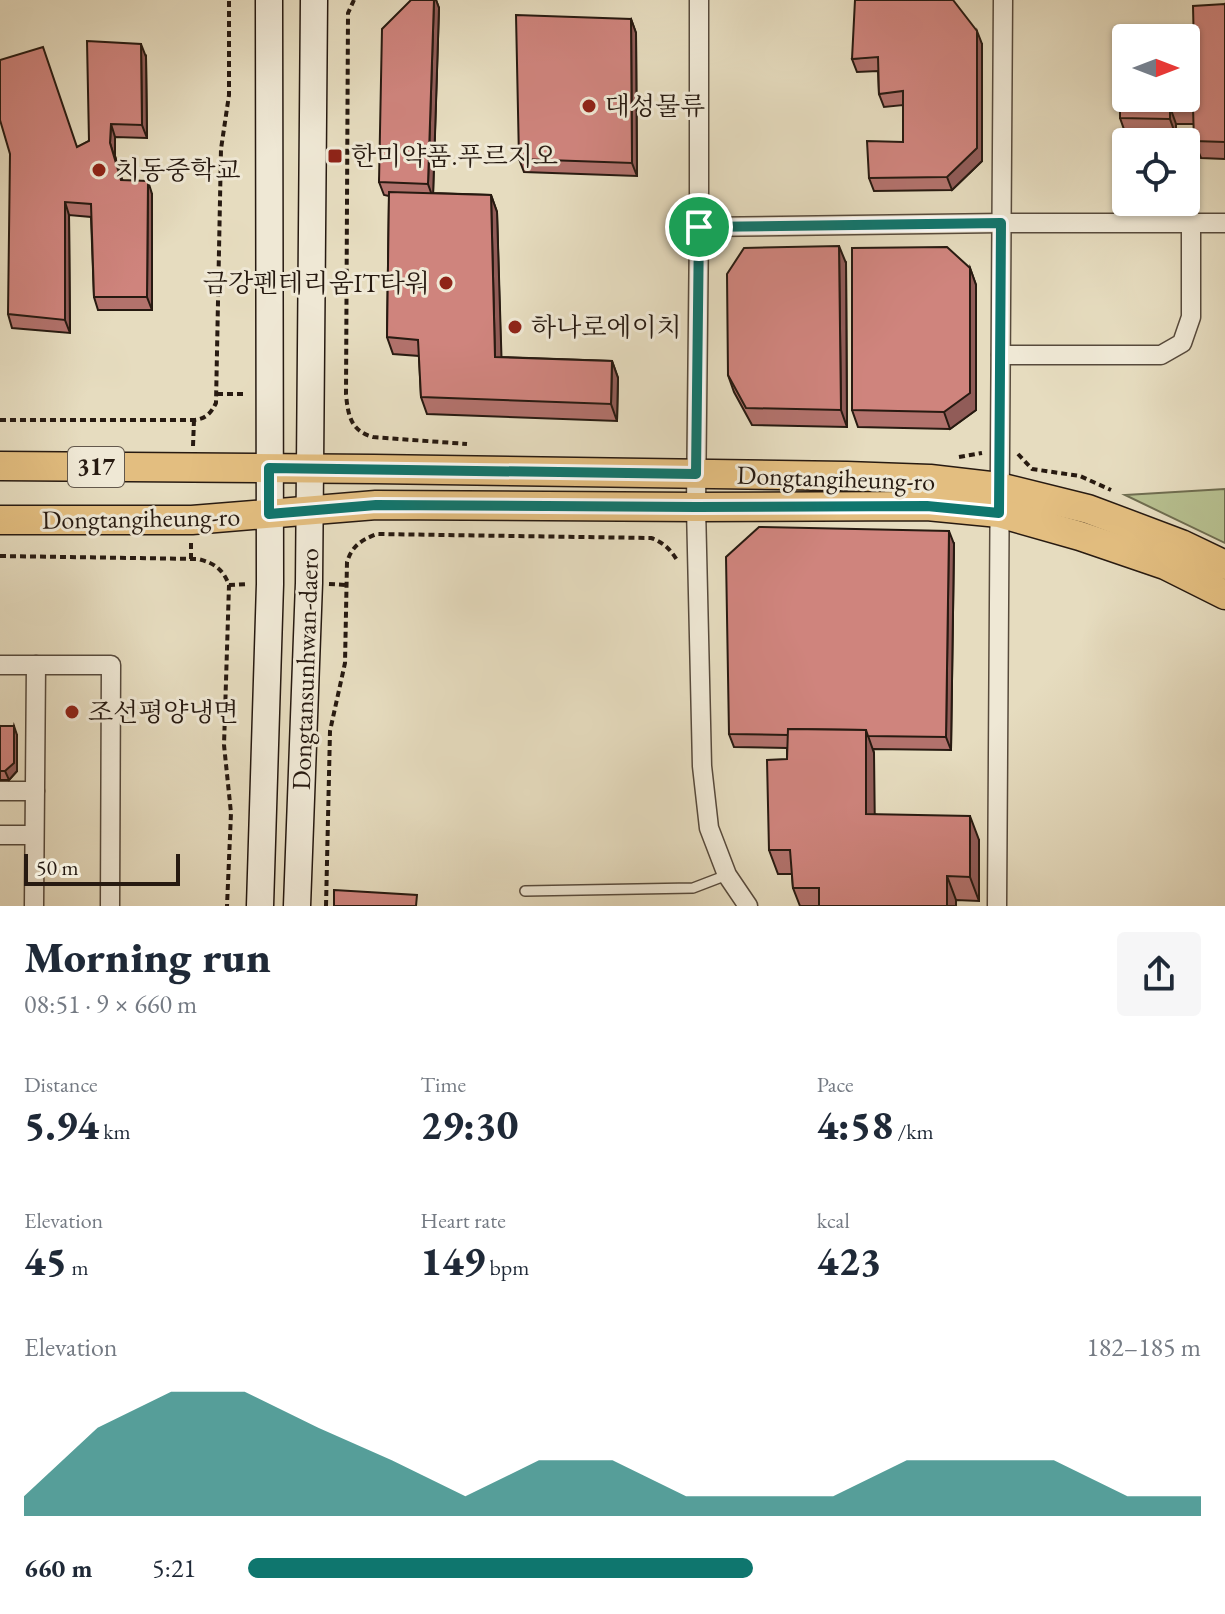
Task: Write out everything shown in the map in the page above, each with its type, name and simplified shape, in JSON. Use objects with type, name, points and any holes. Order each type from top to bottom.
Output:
[{"type":"main road","name":"Dongtangiheung-ro","points":[[0,466],[930,479],[999,500],[1080,536],[1165,565],[1225,595]]},
{"type":"main road","name":"Dongtangiheung-ro","points":[[0,520],[192,520],[376,505],[927,506],[999,500],[1088,509],[1181,544],[1225,565]]},
{"type":"street","name":"Dongtansunhwan-daero","points":[[260,906],[269,614],[269,0]]},
{"type":"street","name":"Dongtansunhwan-daero","points":[[297,906],[309,583],[314,0]]},
{"type":"street","points":[[699,0],[696,507],[702,766],[709,828],[727,875],[748,906]]},
{"type":"street","points":[[997,906],[1003,0]]},
{"type":"street","points":[[1001,355],[1161,355],[1182,343],[1191,317],[1191,223]]},
{"type":"street","points":[[699,227],[1225,223]]},
{"type":"street","points":[[0,665],[111,665],[110,906]]},
{"type":"street","points":[[34,906],[36,665]]},
{"type":"street","points":[[0,791],[35,791]]},
{"type":"street","points":[[0,835],[34,835]]},
{"type":"lane","points":[[525,891],[693,888],[727,875]]},
{"type":"path","points":[[0,420],[199,420],[209,415],[216,403],[221,149],[229,95],[229,0]]},
{"type":"path","points":[[354,0],[348,13],[346,394],[352,424],[362,434],[373,437]]},
{"type":"path","points":[[217,394],[269,394]]},
{"type":"path","points":[[326,906],[330,731],[345,663],[347,562],[357,544],[377,534],[651,538],[669,549],[679,568]]},
{"type":"path","points":[[0,556],[198,559],[214,564],[226,576],[229,585],[224,745],[231,813],[227,906]]},
{"type":"green space","points":[[1225,489],[1225,543],[1125,495]]},
{"type":"building","points":[[411,0],[434,0],[428,184],[379,182],[382,29]]},
{"type":"building","points":[[855,0],[953,0],[977,31],[977,148],[947,177],[869,178],[867,141],[903,142],[903,91],[879,94],[878,57],[852,59]]},
{"type":"building","points":[[1225,4],[1225,142],[1200,141],[1200,128],[1194,128],[1193,112],[1200,112],[1200,24],[1193,24],[1193,6]]},
{"type":"building","points":[[516,15],[631,19],[632,163],[519,159]]},
{"type":"building","points":[[87,41],[141,44],[142,125],[111,124],[110,143],[121,180],[148,181],[147,297],[94,297],[91,204],[65,202],[65,320],[8,314],[10,154],[0,120],[0,60],[43,47],[77,147],[89,141]]},
{"type":"building","points":[[1120,112],[1170,112],[1170,119],[1120,118]]},
{"type":"building","name":"금강펜테리움IT타워","points":[[389,192],[491,195],[495,357],[612,361],[611,404],[421,397],[418,340],[387,337]]},
{"type":"building","points":[[839,246],[841,410],[746,408],[728,375],[727,274],[744,248]]},
{"type":"building","points":[[947,247],[970,268],[970,393],[944,412],[852,410],[852,248]]},
{"type":"building","points":[[759,527],[949,531],[946,737],[868,736],[866,730],[788,729],[788,735],[729,734],[726,557]]},
{"type":"building","points":[[0,726],[14,726],[14,763],[5,771],[0,771]]},
{"type":"building","points":[[788,729],[866,730],[866,814],[970,816],[970,877],[947,876],[947,906],[819,906],[819,888],[793,888],[790,850],[769,850],[767,760],[787,759]]},
{"type":"building","points":[[334,890],[417,895],[416,906],[334,906]]},
{"type":"place","name":"대성물류","points":[[589,106]]},
{"type":"place","name":"한미약품.푸르지오","points":[[335,156]]},
{"type":"place","name":"치동중학교","points":[[99,170]]},
{"type":"place","name":"금강펜테리움IT타워","points":[[446,283]]},
{"type":"place","name":"하나로에이치","points":[[515,327]]},
{"type":"place","name":"조선평양냉면","points":[[72,712]]},
{"type":"route","points":[[1001,223],[999,513],[927,506],[376,505],[269,514],[269,468],[696,474],[699,227],[1001,223]]}]
